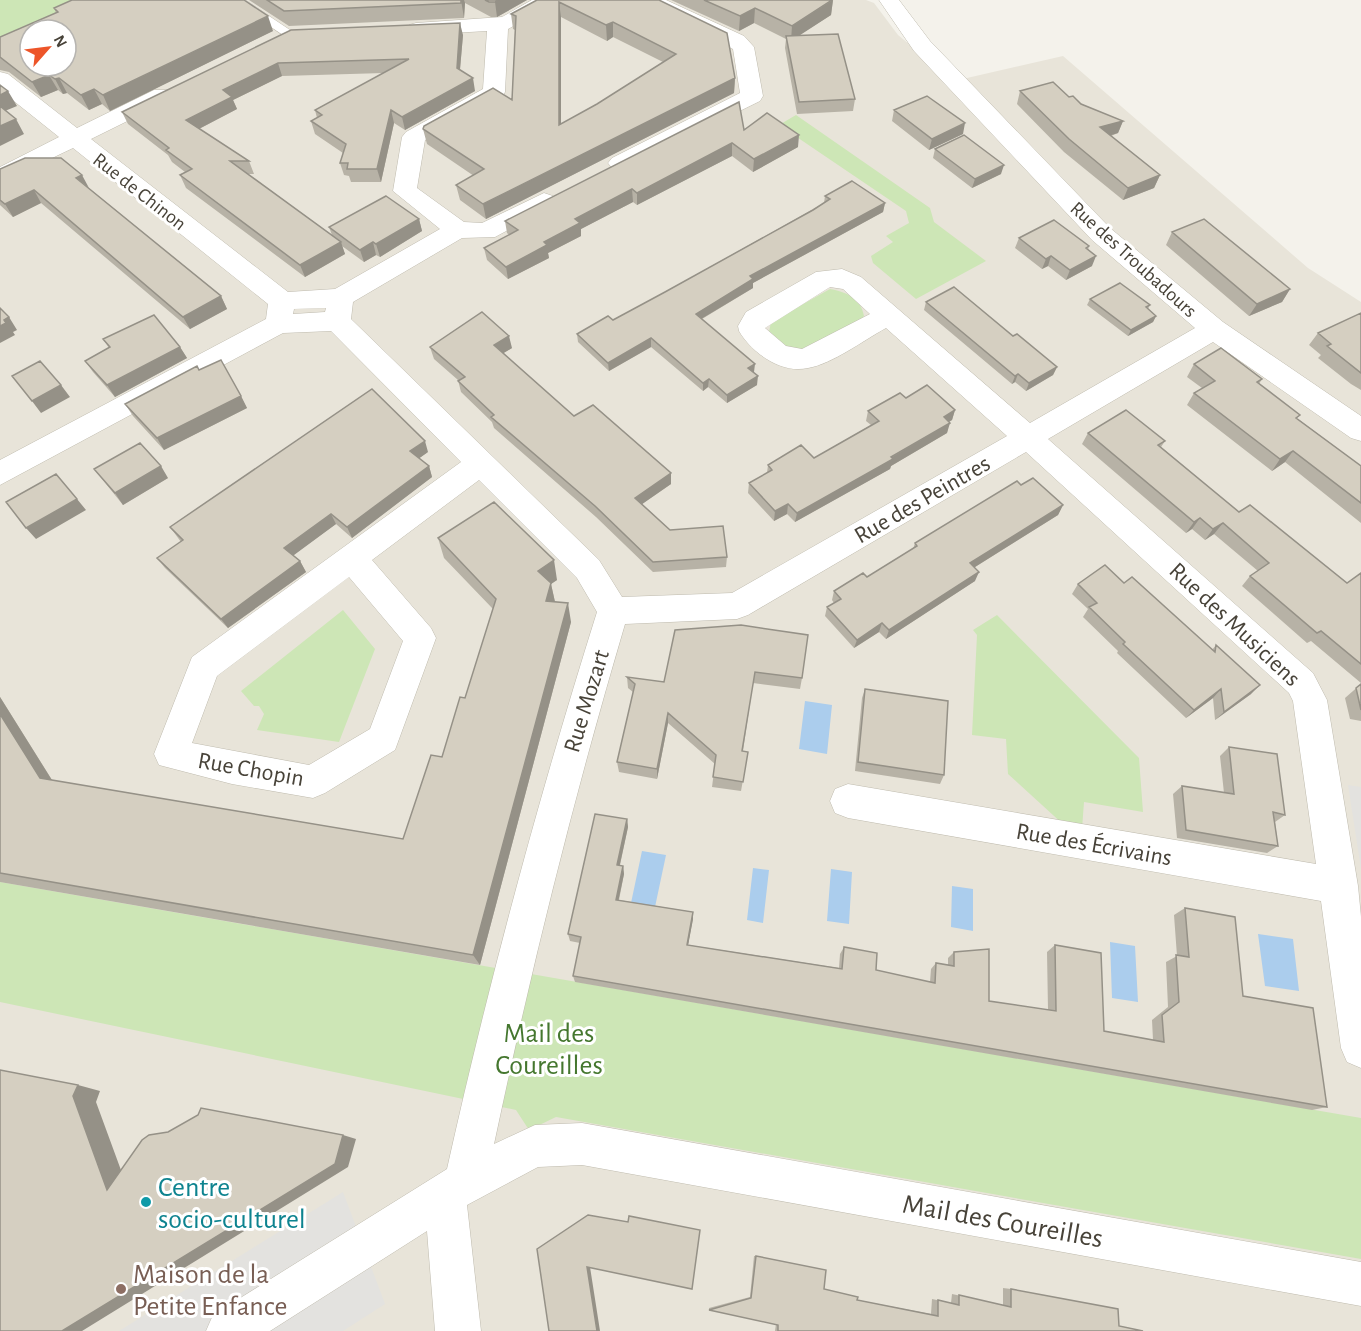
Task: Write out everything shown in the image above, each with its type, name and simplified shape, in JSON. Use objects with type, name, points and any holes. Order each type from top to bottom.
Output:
[{"type":"street","points":[[394,30],[498,25],[507,23],[547,0]]},
{"type":"street","points":[[600,173],[752,96],[743,47],[736,41],[649,0]]},
{"type":"street","name":"Rue des Troubadours","points":[[889,0],[922,46],[1101,234],[1214,329],[1361,430]]},
{"type":"street","points":[[498,25],[494,92],[414,137],[405,191],[458,230],[486,231],[569,189]]},
{"type":"street","points":[[266,44],[290,34],[313,33]]},
{"type":"street","name":"Rue de Chinon","points":[[0,79],[280,312]]},
{"type":"street","points":[[0,176],[180,86]]},
{"type":"street","points":[[0,473],[280,312],[339,309],[458,230]]},
{"type":"street","points":[[339,309],[480,464],[588,569],[613,611]]},
{"type":"street","name":"Rue des Musiciens","points":[[889,315],[1131,528],[1301,683],[1310,700],[1340,886],[1361,1047]]},
{"type":"street","name":"Rue des Peintres","points":[[613,611],[737,606],[1214,329]]},
{"type":"street","name":"Rue Chopin","points":[[352,559],[420,638],[383,739],[314,782],[232,768],[171,754],[204,667],[480,464]]},
{"type":"street","name":"Rue Mozart","points":[[458,1331],[455,1188],[563,775],[613,611]]},
{"type":"street","name":"Rue des Écrivains","points":[[848,801],[1340,886]]},
{"type":"street","name":"Mail des Coureilles","points":[[229,1331],[455,1188],[535,1146],[582,1144],[1361,1284]]},
{"type":"lane","points":[[237,0],[290,34]]},
{"type":"shaded area","points":[[0,0],[866,0],[874,3],[898,35],[954,81],[1063,56],[1308,268],[1361,302],[1361,1331],[0,1331]]},
{"type":"shaded area","points":[[1348,785],[1361,787],[1361,869]]},
{"type":"shaded area","points":[[343,1192],[385,1304],[343,1331],[119,1331]]},
{"type":"green space","points":[[0,0],[92,0],[52,18],[18,18],[18,33],[0,41]]},
{"type":"green space","points":[[796,115],[930,208],[934,222],[986,261],[916,299],[873,263],[871,256],[893,242],[886,236],[909,223],[906,211],[779,125]]},
{"type":"green space","points":[[830,289],[842,292],[856,300],[864,316],[858,323],[801,352],[785,349],[769,332],[771,322]]},
{"type":"green space","points":[[343,610],[375,649],[339,742],[257,730],[264,714],[259,706],[254,706],[241,691]]},
{"type":"green space","points":[[997,615],[1139,758],[1143,812],[1084,802],[1082,829],[1065,826],[1008,774],[1006,739],[972,735],[977,635],[973,630]]},
{"type":"green space","name":"Mail des Coureilles","points":[[0,882],[1361,1118],[1361,1259],[556,1117],[529,1130],[516,1110],[0,1002]]},
{"type":"water","points":[[805,701],[832,705],[827,754],[799,749]]},
{"type":"water","points":[[642,851],[666,855],[655,907],[631,903]]},
{"type":"water","points":[[753,868],[769,870],[763,923],[747,920]]},
{"type":"water","points":[[831,869],[852,872],[849,924],[827,921]]},
{"type":"water","points":[[952,886],[973,889],[973,931],[951,927]]},
{"type":"water","points":[[1258,934],[1293,939],[1299,991],[1265,986]]},
{"type":"water","points":[[1110,942],[1135,946],[1138,1002],[1112,998]]},
{"type":"building","points":[[72,0],[244,0],[268,16],[103,95],[94,89],[81,95],[59,78],[78,78],[78,18],[44,18],[58,12],[54,8]]},
{"type":"building","points":[[267,0],[461,0],[461,3],[284,11]]},
{"type":"building","points":[[537,0],[659,0],[727,33],[735,78],[483,204],[456,185],[484,169],[423,129],[424,126],[493,88],[512,100],[516,16],[511,14]],"holes":[[[559,2],[606,25],[613,22],[676,54],[559,125]]]},
{"type":"building","points":[[704,0],[832,0],[792,26],[755,8],[740,16]]},
{"type":"building","points":[[460,23],[457,68],[473,78],[402,117],[391,110],[377,169],[347,169],[348,163],[340,163],[346,144],[311,121],[322,115],[315,110],[409,59],[278,63],[223,90],[232,97],[186,120],[249,161],[230,161],[341,242],[300,265],[180,175],[192,169],[122,112],[291,30]]},
{"type":"building","points":[[18,29],[18,71],[0,57],[0,37]]},
{"type":"building","points":[[838,34],[855,99],[799,102],[786,36]]},
{"type":"building","points":[[27,78],[42,78],[32,82]]},
{"type":"building","points":[[1053,82],[1069,97],[1073,96],[1081,104],[1123,121],[1100,127],[1160,175],[1128,188],[1069,139],[1020,91]]},
{"type":"building","points":[[0,85],[8,91],[0,95]]},
{"type":"building","points":[[927,96],[965,123],[932,139],[894,110]]},
{"type":"building","points":[[739,102],[744,130],[767,113],[799,135],[754,159],[732,143],[637,193],[632,189],[575,219],[580,223],[544,242],[547,245],[506,267],[484,248],[518,230],[505,221]]},
{"type":"building","points":[[0,106],[16,119],[0,126]]},
{"type":"building","points":[[964,135],[1004,165],[975,179],[935,149]]},
{"type":"building","points":[[25,158],[61,158],[82,175],[76,178],[221,296],[183,317],[34,190],[5,204],[0,200],[0,169]]},
{"type":"building","points":[[852,181],[885,203],[750,276],[753,279],[696,314],[755,364],[748,368],[758,376],[727,395],[709,379],[703,383],[651,338],[608,363],[577,334],[608,316],[613,320],[813,210],[830,199],[825,196]]},
{"type":"building","points":[[386,196],[419,219],[376,244],[373,242],[360,250],[329,227]]},
{"type":"building","points":[[1204,219],[1290,289],[1257,304],[1172,232]]},
{"type":"building","points":[[1054,220],[1089,246],[1086,248],[1096,256],[1070,270],[1051,256],[1046,259],[1019,238]]},
{"type":"building","points":[[1120,283],[1150,305],[1146,307],[1156,316],[1131,330],[1090,299]]},
{"type":"building","points":[[954,287],[1013,336],[1017,334],[1057,367],[1029,383],[1018,374],[1015,376],[926,302]]},
{"type":"building","points":[[0,308],[9,317],[4,320],[6,323],[0,326]]},
{"type":"building","points":[[482,312],[509,336],[494,345],[574,416],[593,405],[671,473],[635,498],[670,530],[723,526],[727,557],[653,562],[595,506],[491,417],[494,415],[458,381],[465,377],[430,347]]},
{"type":"building","points":[[1361,313],[1361,373],[1327,346],[1331,344],[1318,333]]},
{"type":"building","points":[[154,315],[180,347],[107,385],[85,361],[110,347],[103,339]]},
{"type":"building","points":[[1221,348],[1262,379],[1257,382],[1300,415],[1296,418],[1361,466],[1361,503],[1293,451],[1280,459],[1194,393],[1215,381],[1194,364]]},
{"type":"building","points":[[221,360],[241,396],[157,438],[125,404],[197,366],[199,370]]},
{"type":"building","points":[[40,361],[61,385],[32,401],[12,376]]},
{"type":"building","points":[[927,385],[955,410],[944,417],[950,423],[891,457],[893,459],[797,513],[788,504],[775,511],[749,483],[772,470],[768,465],[801,445],[814,458],[879,421],[868,411],[900,393],[906,398]]},
{"type":"building","points":[[372,389],[425,441],[410,451],[429,466],[347,527],[331,514],[284,548],[300,561],[221,619],[157,558],[183,540],[170,527]]},
{"type":"building","points":[[1126,410],[1165,441],[1158,445],[1239,512],[1250,505],[1347,583],[1361,573],[1361,664],[1321,631],[1317,633],[1250,576],[1269,563],[1223,523],[1213,529],[1200,518],[1194,522],[1088,433]]},
{"type":"building","points":[[140,443],[161,466],[115,493],[94,469]]},
{"type":"building","points":[[56,474],[77,499],[26,528],[6,502]]},
{"type":"building","points":[[1033,478],[1063,505],[970,563],[979,572],[889,630],[882,623],[857,640],[827,607],[841,599],[834,591],[863,573],[867,577],[917,546],[915,543],[1017,481],[1021,485]]},
{"type":"building","points":[[494,502],[554,560],[538,571],[551,583],[546,601],[568,603],[473,955],[0,873],[0,714],[40,778],[403,839],[431,755],[442,757],[460,697],[465,698],[496,599],[438,538]]},
{"type":"building","points":[[1105,565],[1124,583],[1132,577],[1215,652],[1216,645],[1260,685],[1224,712],[1221,689],[1194,710],[1123,644],[1125,642],[1089,607],[1097,603],[1078,584]]},
{"type":"building","points":[[741,625],[808,635],[802,678],[755,672],[742,751],[748,752],[743,782],[713,777],[716,755],[668,713],[657,769],[617,762],[635,684],[627,677],[664,682],[675,630]]},
{"type":"building","points":[[1361,684],[1361,710],[1356,688]]},
{"type":"building","points":[[865,689],[948,701],[944,775],[858,762]]},
{"type":"building","points":[[1229,747],[1277,754],[1285,815],[1273,812],[1278,846],[1186,830],[1182,786],[1234,794]]},
{"type":"building","points":[[595,814],[627,819],[617,865],[623,866],[616,900],[693,912],[687,945],[842,969],[844,947],[877,953],[876,970],[935,983],[936,963],[954,966],[954,952],[989,949],[989,1001],[1056,1011],[1055,945],[1101,953],[1104,1031],[1164,1042],[1162,1015],[1179,1002],[1176,955],[1189,957],[1185,908],[1235,917],[1243,996],[1313,1008],[1327,1107],[573,976],[581,937],[568,934]]},
{"type":"building","name":"Centre socio-culturel","points":[[0,1070],[78,1085],[73,1096],[107,1190],[142,1140],[149,1135],[168,1132],[198,1115],[201,1108],[343,1135],[335,1164],[62,1331],[0,1331]]},
{"type":"building","points":[[588,1215],[628,1222],[629,1216],[700,1230],[692,1289],[587,1267],[597,1331],[549,1331],[537,1249]]},
{"type":"building","points":[[756,1256],[826,1270],[824,1289],[858,1297],[857,1300],[938,1316],[938,1300],[959,1305],[959,1295],[1011,1307],[1011,1289],[1118,1309],[1119,1326],[1143,1331],[778,1331],[778,1325],[709,1310],[751,1298]]},
{"type":"place","name":"Centre socio-culturel","points":[[146,1202]]},
{"type":"place","name":"Maison de la Petite Enfance","points":[[121,1289]]}]
